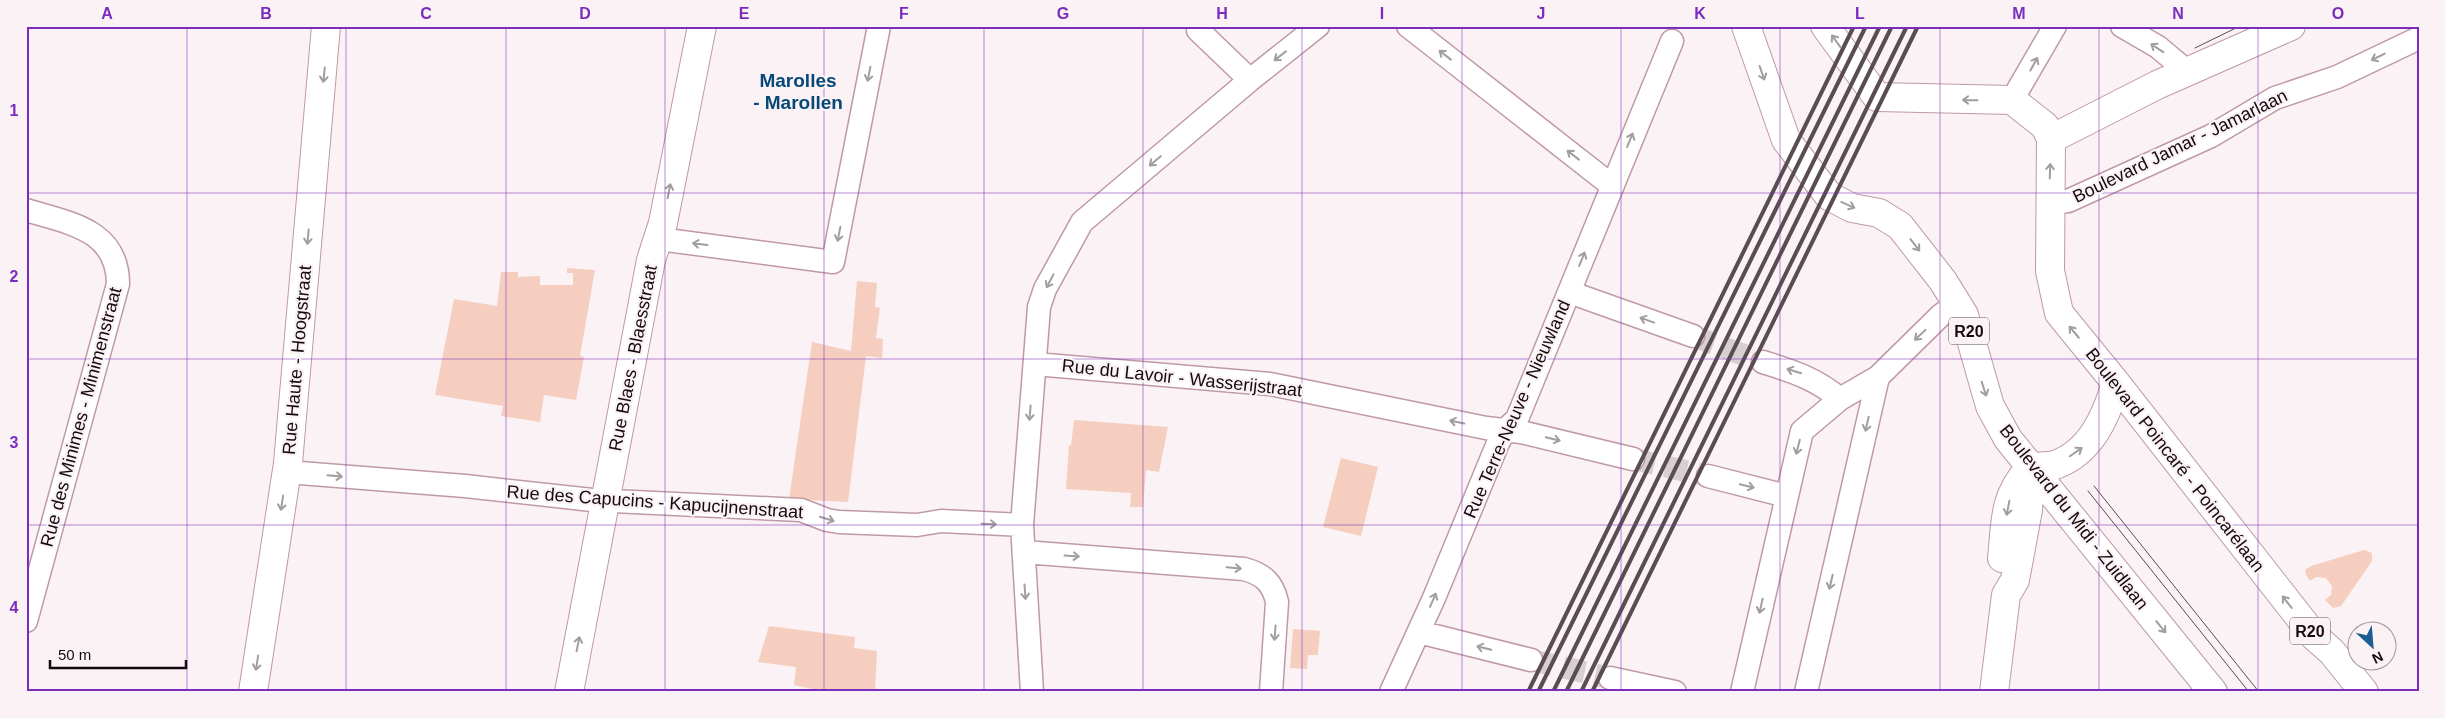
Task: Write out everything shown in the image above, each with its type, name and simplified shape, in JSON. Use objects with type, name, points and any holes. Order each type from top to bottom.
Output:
[{"type":"main road","name":"Rue Haute - Hoogstraat","points":[[253,692],[287,472],[326,26]]},
{"type":"main road","name":"Rue Blaes - Blaesstraat","points":[[569,692],[652,260],[702,26]]},
{"type":"main road","name":"Boulevard du Midi - Zuidlaan","points":[[1746,26],[1786,140],[1830,196],[1852,208],[1879,214],[1900,226],[1943,281],[1964,315],[1973,342],[1979,373],[1990,406],[2008,439],[2213,692]]},
{"type":"main road","points":[[1825,26],[1877,97],[2012,100],[2048,132],[2188,73],[2291,26]]},
{"type":"main road","name":"R20","points":[[2048,132],[2050,203]]},
{"type":"main road","name":"Boulevard Poincaré - Poincarélaan","points":[[2050,203],[2050,271],[2059,313],[2308,629],[2332,652],[2364,692]]},
{"type":"main road","points":[[1994,692],[2006,595],[1999,580],[2007,508],[2012,491],[2031,467],[2054,465],[2080,450],[2099,428],[2108,410],[2116,383]]},
{"type":"street","points":[[658,239],[833,262],[879,26]]},
{"type":"street","points":[[1198,26],[1198,30],[1250,80]]},
{"type":"street","points":[[1032,692],[1022,525],[1039,307],[1045,289],[1082,222],[1250,80],[1318,26]]},
{"type":"street","points":[[1408,26],[1611,185]]},
{"type":"street","points":[[2012,100],[2055,26]]},
{"type":"street","points":[[2122,26],[2158,47],[2188,73]]},
{"type":"street","name":"Boulevard Jamar - Jamarlaan","points":[[2050,203],[2068,201],[2211,136],[2275,98],[2337,77],[2419,38]]},
{"type":"street","name":"Rue Terre-Neuve - Nieuwland","points":[[1391,692],[1419,632],[1505,430],[1516,419],[1672,41]]},
{"type":"street","name":"Rue des Minimes - Minimenstraat","points":[[26,210],[87,230],[102,241],[110,252],[118,271],[118,284],[26,621]]},
{"type":"street","points":[[1569,292],[1693,336]]},
{"type":"street","points":[[1742,692],[1802,431],[1840,399],[1878,376],[1940,315],[1957,304]]},
{"type":"street","points":[[1763,362],[1801,374],[1822,384],[1840,399]]},
{"type":"street","name":"Rue du Lavoir - Wasserijstraat","points":[[1035,364],[1270,384],[1522,432],[1633,459]]},
{"type":"street","points":[[1806,692],[1878,376]]},
{"type":"street","name":"Rue des Capucins - Kapucijnenstraat","points":[[287,472],[606,500],[802,510],[827,520],[839,522],[917,525],[941,522],[1022,525]]},
{"type":"street","points":[[1708,476],[1786,496]]},
{"type":"street","points":[[1024,552],[1244,569],[1257,572],[1271,585],[1278,602],[1271,692]]},
{"type":"street","points":[[1419,632],[1531,660]]},
{"type":"street","points":[[1610,678],[1674,692]]},
{"type":"shaded area","points":[[567,268],[595,270],[580,356],[584,357],[576,400],[544,395],[540,422],[501,416],[503,406],[435,395],[454,299],[497,306],[501,272],[518,272],[518,277],[540,276],[540,285],[573,285],[573,273],[567,273]]},
{"type":"shaded area","points":[[857,281],[877,283],[875,307],[880,308],[876,338],[883,339],[882,358],[866,356],[848,502],[789,499],[812,342],[851,351]]},
{"type":"shaded area","points":[[1074,420],[1168,427],[1159,472],[1146,470],[1143,507],[1130,507],[1131,493],[1066,489],[1069,445],[1071,445]]},
{"type":"shaded area","points":[[1341,458],[1378,467],[1361,536],[1323,527]]},
{"type":"shaded area","points":[[2364,550],[2372,553],[2372,561],[2341,606],[2333,608],[2325,600],[2331,595],[2332,586],[2326,578],[2316,577],[2310,581],[2305,570],[2311,566]]},
{"type":"shaded area","points":[[769,626],[855,637],[854,648],[877,651],[875,692],[825,692],[794,685],[796,667],[758,662]]},
{"type":"shaded area","points":[[1293,629],[1320,631],[1318,655],[1308,655],[1307,669],[1290,668]]},
{"type":"tunnel","points":[[1693,336],[1763,362]]},
{"type":"tunnel","points":[[1633,459],[1708,476]]},
{"type":"tunnel","points":[[1531,660],[1610,678]]},
{"type":"tram line","points":[[2195,48],[2240,26]]},
{"type":"tram line","points":[[2094,486],[2259,692]]},
{"type":"tram line","points":[[2088,491],[2249,692]]},
{"type":"railway","points":[[1528,692],[1854,26]]},
{"type":"railway","points":[[1538,692],[1866,26]]},
{"type":"railway","points":[[1553,692],[1880,26]]},
{"type":"railway","points":[[1566,692],[1892,26]]},
{"type":"railway","points":[[1581,692],[1907,26]]},
{"type":"railway","points":[[1592,692],[1918,26]]},
{"type":"district","name":"Marolles - Marollen","points":[[798,91]]}]
